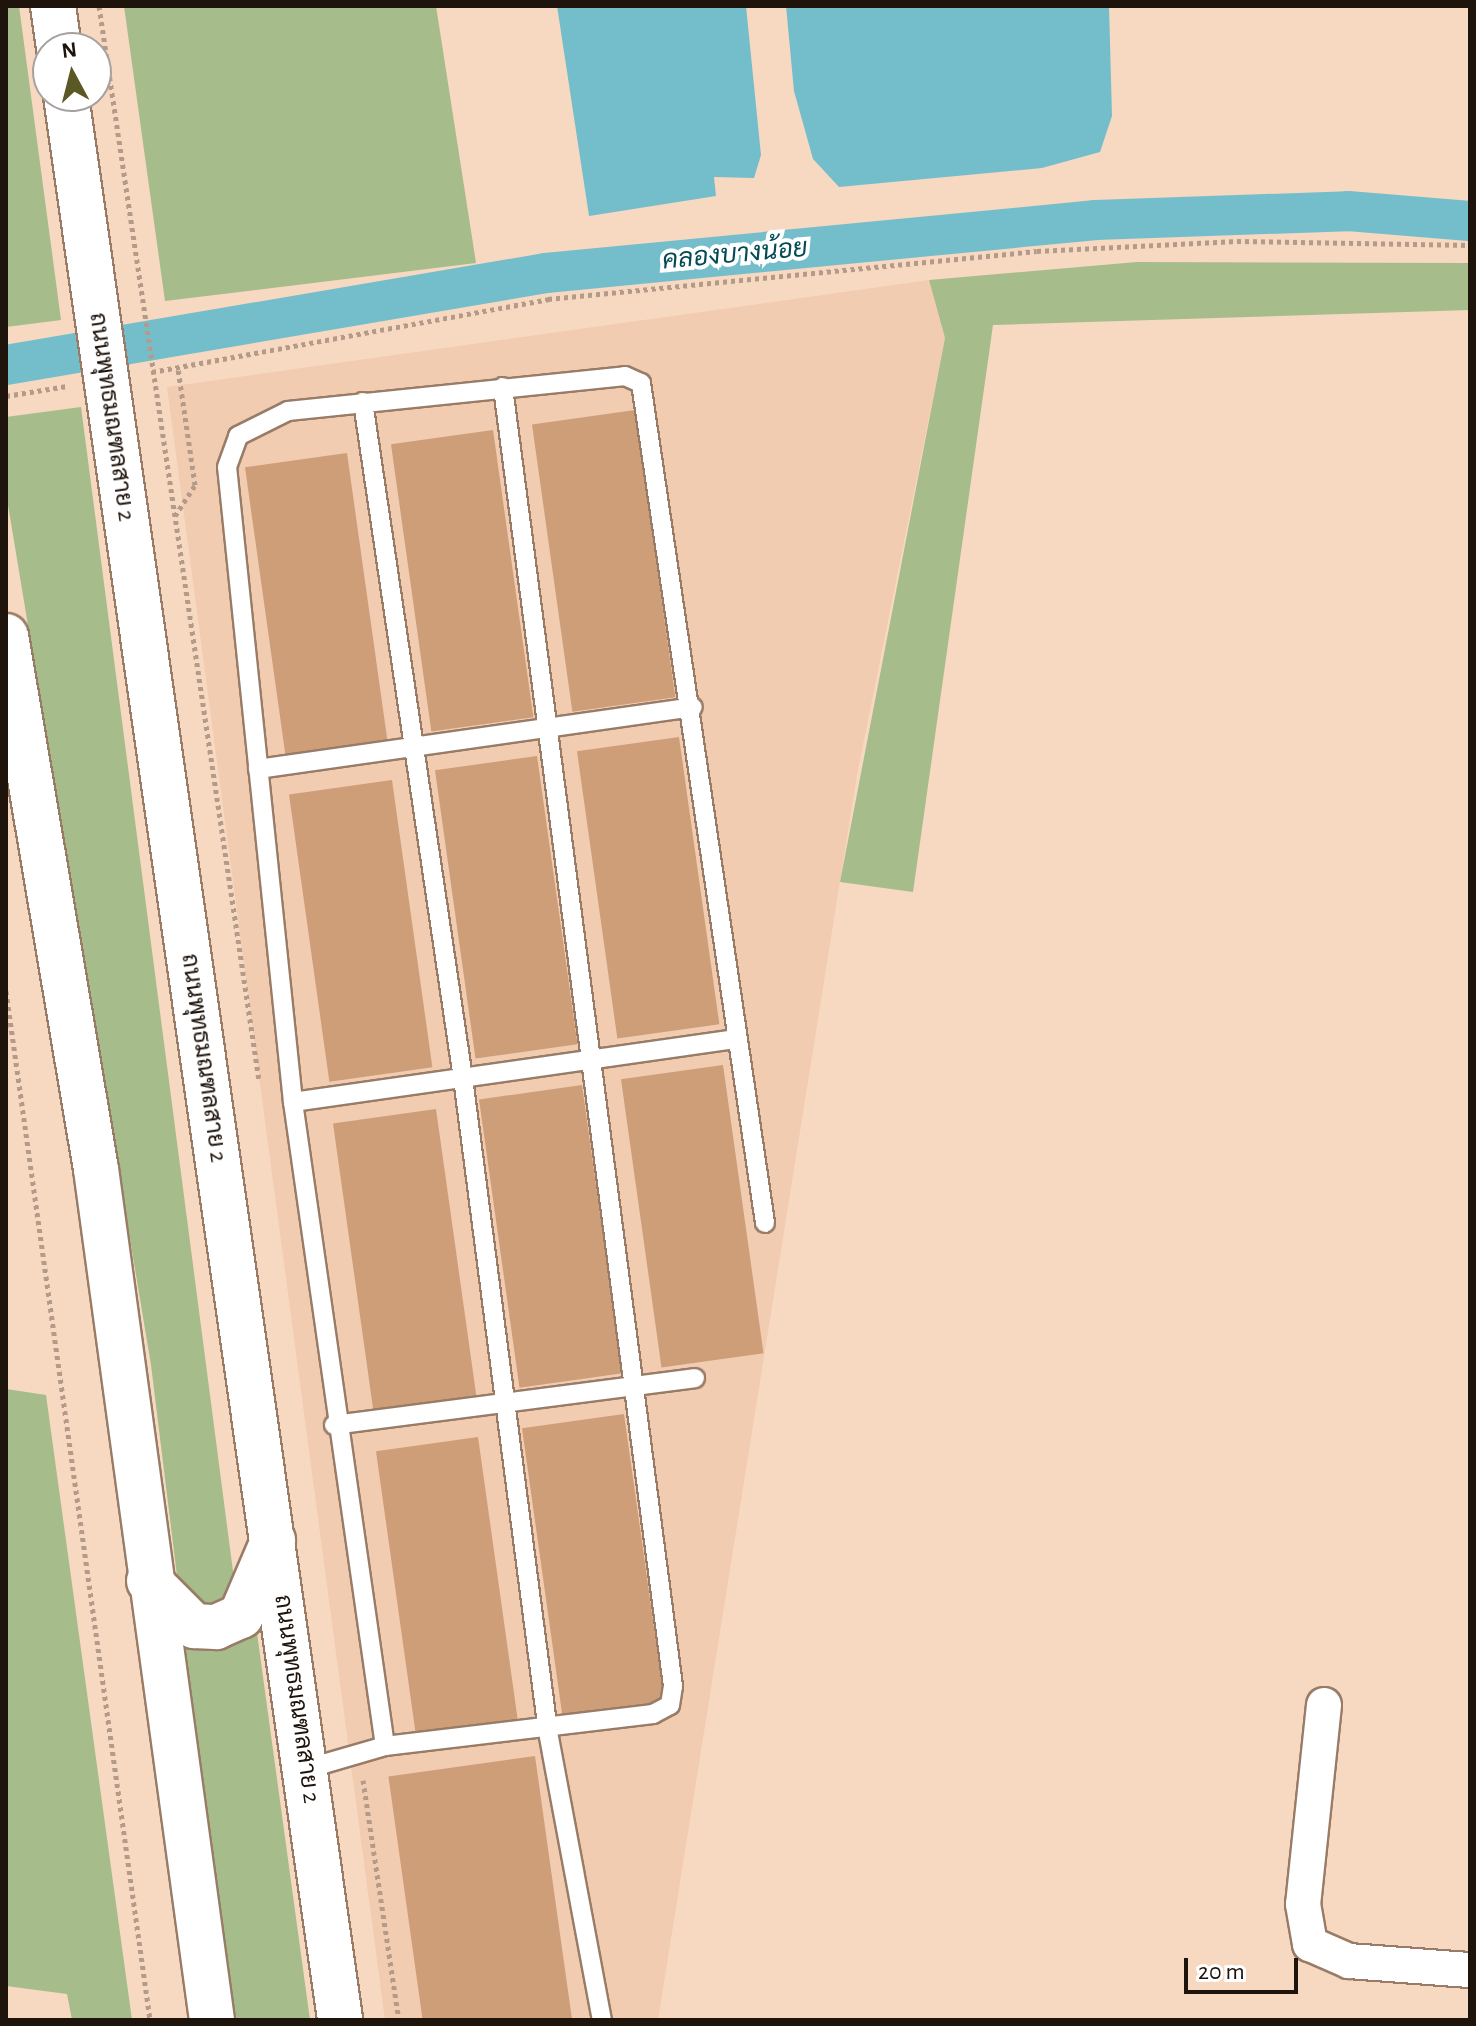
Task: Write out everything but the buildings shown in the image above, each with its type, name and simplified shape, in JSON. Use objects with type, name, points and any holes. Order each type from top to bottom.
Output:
[{"type":"main road","points":[[53,6],[57,32]]},
{"type":"main road","name":"ถนนพุทธมณฑลสาย 2","points":[[68,112],[340,2020]]},
{"type":"main road","points":[[6,636],[96,1169],[149,1581],[212,2020]]},
{"type":"main road","points":[[149,1581],[194,1626],[216,1627],[241,1616],[273,1541]]},
{"type":"street","points":[[1324,1705],[1303,1904],[1310,1944],[1349,1961],[1470,1970]]},
{"type":"lane","points":[[385,1746],[334,1425],[293,1102],[227,467],[238,436],[288,411],[625,376],[641,383],[693,707],[735,1039],[765,1223]]},
{"type":"lane","points":[[306,1769],[385,1746],[548,1732],[670,1705],[635,1386],[594,1059],[503,387]]},
{"type":"lane","points":[[363,402],[463,1078],[502,1404],[548,1732],[602,2020]]},
{"type":"lane","points":[[258,769],[414,744],[693,707]]},
{"type":"lane","points":[[293,1102],[735,1039]]},
{"type":"lane","points":[[334,1425],[695,1378]]},
{"type":"path","points":[[99,6],[165,450]]},
{"type":"path","points":[[147,373],[548,299],[1021,253],[1237,241],[1470,245]]},
{"type":"path","points":[[175,516],[195,485],[178,368]]},
{"type":"path","points":[[6,396],[84,383]]},
{"type":"path","points":[[6,991],[150,2020]]},
{"type":"shaded area","points":[[929,280],[945,338],[857,775],[658,2020],[385,2020],[167,387]]},
{"type":"green space","points":[[6,6],[19,6],[61,320],[6,327]]},
{"type":"green space","points":[[124,6],[436,6],[476,263],[165,301]]},
{"type":"green space","points":[[1137,262],[1470,263],[1470,310],[993,325],[913,892],[840,882],[945,338],[929,280]]},
{"type":"green space","points":[[81,407],[234,1579],[227,1600],[206,1607],[178,1584],[151,1365],[6,493],[6,417]]},
{"type":"green space","points":[[6,1389],[46,1395],[132,2020],[72,2020],[67,1994],[6,1986]]},
{"type":"green space","points":[[257,1633],[310,2020],[234,2020],[183,1655],[184,1640],[209,1644]]},
{"type":"water","points":[[557,6],[746,6],[761,155],[754,178],[714,177],[716,196],[589,216]]},
{"type":"water","points":[[786,6],[1109,6],[1112,116],[1100,152],[1042,168],[839,187],[813,159],[794,91]]},
{"type":"waterway","name":"คลองบางน้อย","points":[[6,365],[546,273],[1096,220],[1348,211],[1470,221]]}]
